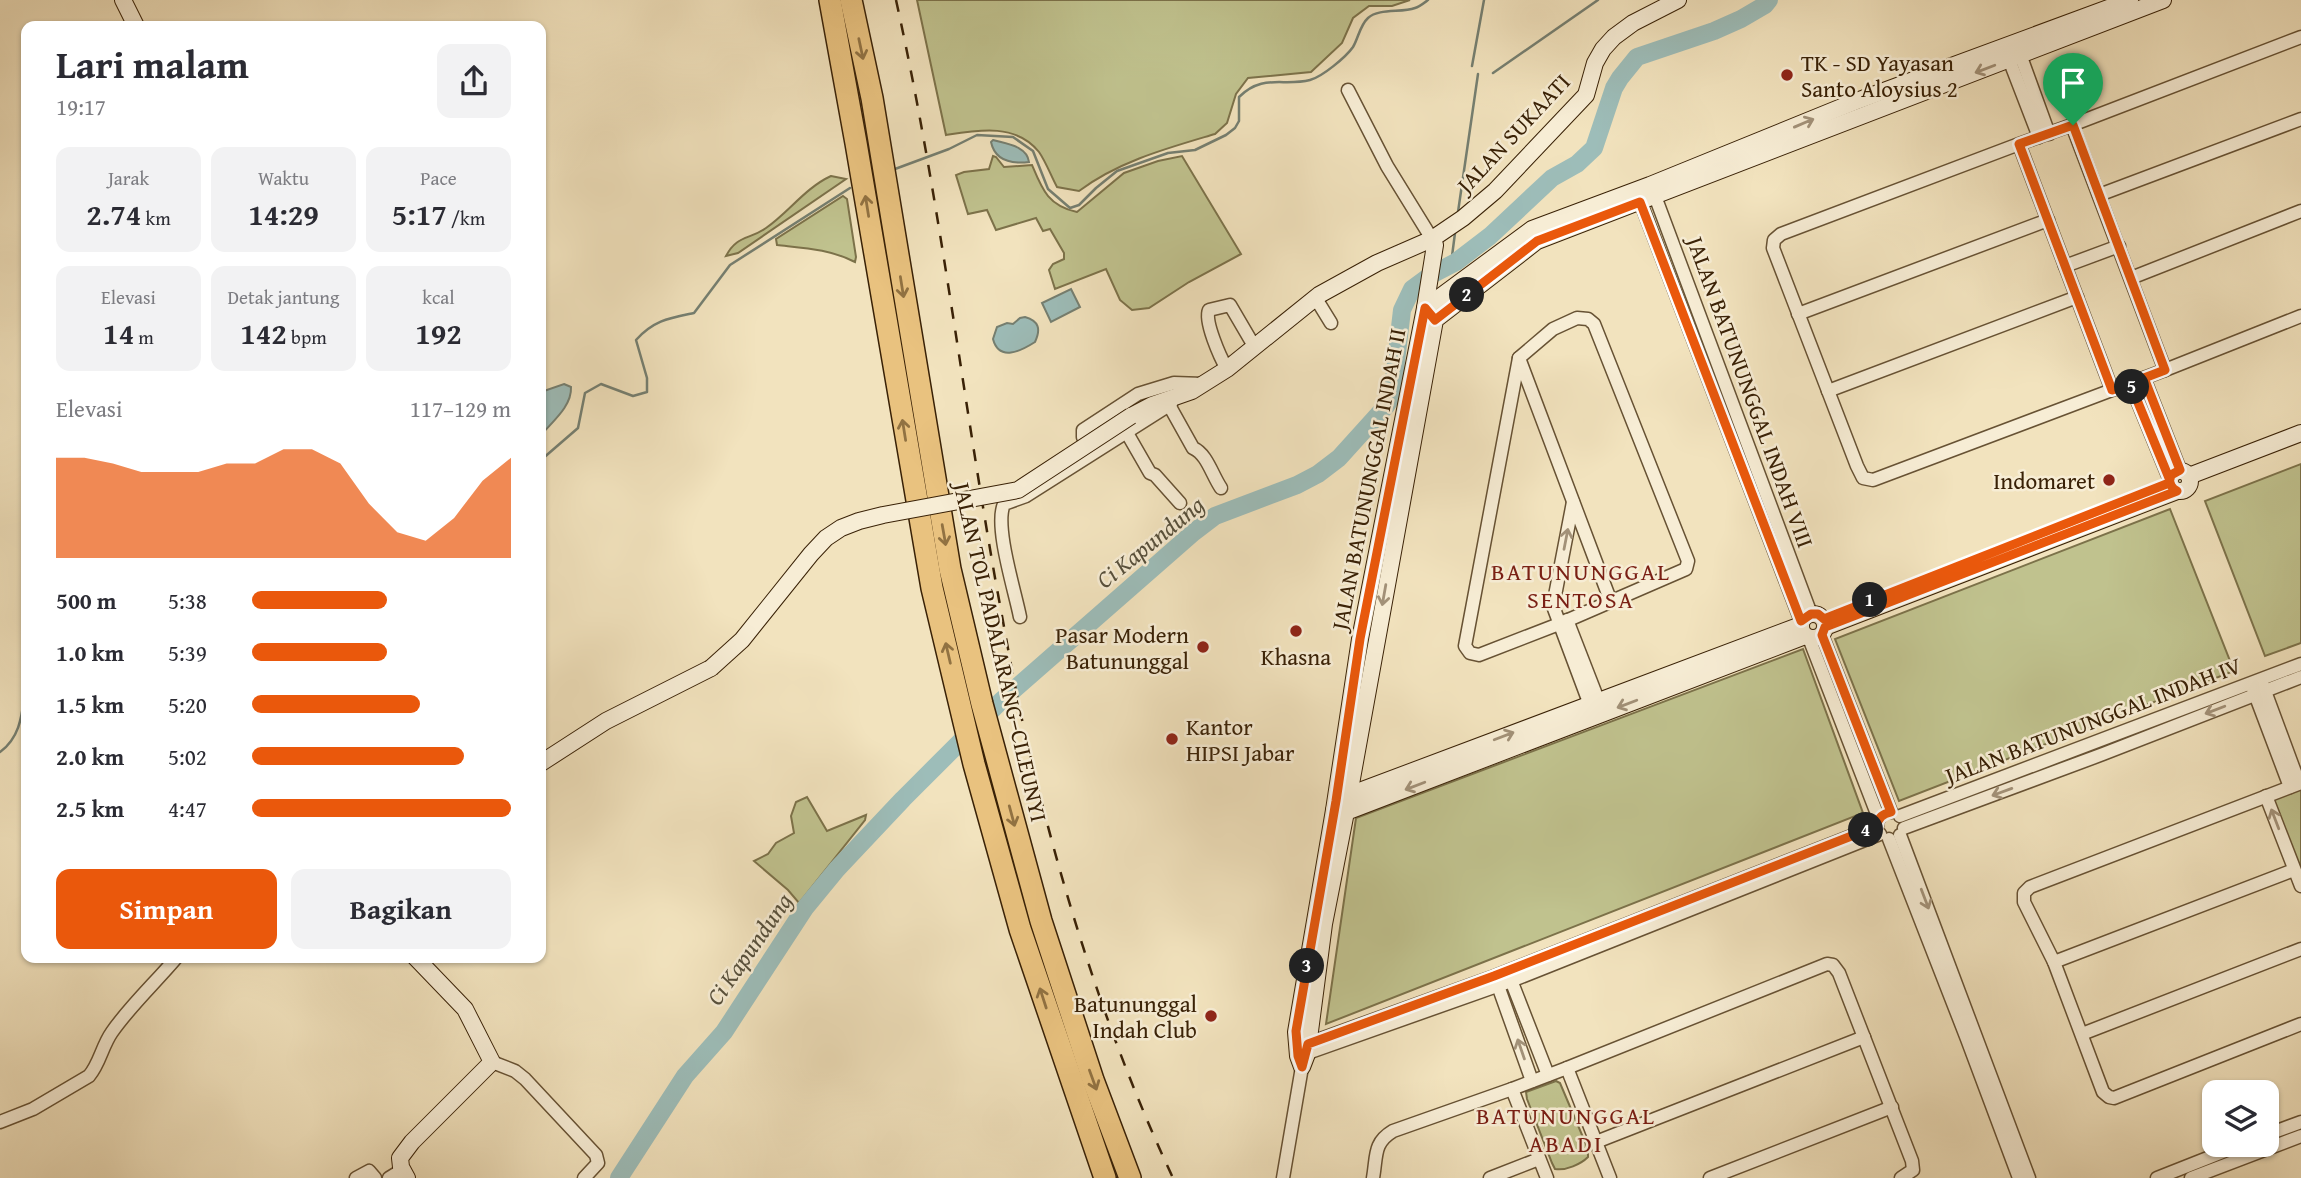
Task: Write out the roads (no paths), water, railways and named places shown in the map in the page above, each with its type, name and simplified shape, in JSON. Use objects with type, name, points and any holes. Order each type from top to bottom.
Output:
[{"type":"highway","name":"JALAN TOL PADALARANG–CILEUNYI","points":[[830,0],[932,588],[974,764],[1020,929],[1105,1178]]},
{"type":"highway","name":"JALAN TOL PADALARANG–CILEUNYI","points":[[851,0],[872,98],[950,569],[994,751],[1041,921],[1093,1080],[1130,1178]]},
{"type":"street","points":[[123,0],[134,21]]},
{"type":"street","name":"JALAN SUKAATI","points":[[546,760],[606,720],[710,667],[742,640],[811,554],[826,538],[841,528],[883,515],[1018,490],[1131,416],[1197,387],[1227,369],[1315,298],[1377,262],[1434,242],[1494,191],[1572,111],[1586,95],[1595,63],[1614,37],[1633,23],[1678,0]]},
{"type":"street","name":"JALAN BATUNUNGGAL INDAH II","points":[[1302,1054],[1341,804],[1360,639],[1429,307],[1532,229],[1645,194],[1854,102],[2012,51],[2129,3],[2163,0]]},
{"type":"street","points":[[2301,37],[1781,234],[1774,240],[1773,248],[1857,466],[1863,478],[1873,480],[2301,316]]},
{"type":"street","points":[[2012,51],[2044,136]]},
{"type":"street","points":[[1348,90],[1387,166],[1434,242],[1429,307]]},
{"type":"street","points":[[2099,195],[2301,120]]},
{"type":"street","points":[[2073,125],[2165,370]]},
{"type":"street","points":[[2019,144],[2112,390]]},
{"type":"street","name":"JALAN BATUNUNGGAL INDAH VIII","points":[[1645,194],[2029,1178]]},
{"type":"street","points":[[2130,278],[2301,211]]},
{"type":"street","points":[[1798,314],[2048,220]]},
{"type":"street","points":[[2065,266],[2119,246]]},
{"type":"street","points":[[1828,391],[2077,297]]},
{"type":"street","points":[[1315,298],[1331,323]]},
{"type":"street","points":[[1227,369],[1217,351],[1207,317],[1209,310],[1230,305],[1254,346]]},
{"type":"street","points":[[1577,317],[1588,319],[1594,324],[1688,561],[1686,569],[1679,573],[1479,655],[1470,653],[1465,646],[1519,358],[1553,330],[1577,317]]},
{"type":"street","points":[[1519,358],[1611,602]]},
{"type":"street","points":[[2144,378],[2179,480]]},
{"type":"street","points":[[1091,455],[1083,437],[1083,430],[1138,394],[1174,383],[1197,387]]},
{"type":"street","points":[[2130,383],[2179,480]]},
{"type":"street","points":[[1020,617],[1002,533],[1001,512],[1004,504],[1026,496],[1197,387]]},
{"type":"street","points":[[1170,405],[1193,448],[1200,451],[1221,488]]},
{"type":"street","points":[[1127,433],[1150,473],[1155,475],[1180,503]]},
{"type":"street","points":[[1341,804],[1812,627],[2301,433]]},
{"type":"street","points":[[2179,480],[2301,443]]},
{"type":"street","points":[[1573,502],[1553,606],[1563,622],[1596,709]]},
{"type":"street","name":"JALAN BATUNUNGGAL INDAH IV","points":[[1890,826],[2103,754],[2258,687],[2301,664]]},
{"type":"street","name":"JALAN BATUNUNGGAL INDAH IV","points":[[1302,1054],[1503,979],[2098,741],[2258,687],[2301,677]]},
{"type":"street","points":[[2258,687],[2297,784],[2030,887],[2024,893],[2024,902],[2054,962],[2103,1092],[2109,1097],[2115,1098],[2301,1024]]},
{"type":"street","points":[[2098,741],[2103,754]]},
{"type":"street","points":[[2266,796],[2301,886]]},
{"type":"street","points":[[2054,962],[2294,870]]},
{"type":"street","points":[[2082,1034],[2301,949]]},
{"type":"street","points":[[0,1122],[33,1110],[89,1076],[96,1068],[111,1033],[172,963]]},
{"type":"street","points":[[421,963],[465,1009],[492,1062],[515,1071],[525,1079],[596,1155],[598,1163],[584,1178]]},
{"type":"street","points":[[1373,1178],[1379,1141],[1393,1131],[1512,1089],[1826,964],[1833,965],[1839,973],[1892,1107],[1913,1170],[1901,1178]]},
{"type":"street","points":[[1503,979],[1548,1075]]},
{"type":"street","points":[[1503,979],[1532,1081]]},
{"type":"street","points":[[1596,1142],[1864,1037]]},
{"type":"street","name":"JALAN BATUNUNGGAL INDAH VIII","points":[[1972,1037],[2019,1178]]},
{"type":"street","points":[[1283,1178],[1302,1054]]},
{"type":"street","points":[[399,1175],[400,1158],[412,1142],[492,1062]]},
{"type":"street","points":[[1566,1068],[1610,1178]]},
{"type":"street","points":[[1512,1089],[1547,1178]]},
{"type":"street","points":[[1710,1178],[1892,1107]]},
{"type":"street","points":[[2279,1130],[2301,1122]]},
{"type":"street","points":[[2279,1141],[2301,1136]]},
{"type":"street","points":[[2157,1178],[2221,1157]]},
{"type":"street","points":[[2190,1178],[2231,1157]]},
{"type":"street","points":[[1490,1178],[1539,1159]]},
{"type":"street","points":[[356,1178],[367,1171],[375,1178]]},
{"type":"water","points":[[993,140],[1020,149],[1029,162],[1011,162],[1000,157],[993,148]]},
{"type":"water","points":[[1071,289],[1080,307],[1051,322],[1042,303]]},
{"type":"water","points":[[1025,317],[1038,326],[1035,342],[1017,351],[1000,350],[993,339],[997,327],[1013,324]]},
{"type":"water","points":[[564,384],[571,387],[568,401],[561,413],[546,430],[546,390]]},
{"type":"waterway","points":[[895,169],[949,149],[977,135],[1013,137],[1033,151],[1048,189],[1070,208],[1079,205],[1117,171],[1168,153],[1195,150],[1226,135],[1239,121],[1239,97],[1248,90],[1265,83],[1300,82],[1315,78],[1350,51],[1368,18],[1378,13],[1415,8],[1428,0]]},
{"type":"waterway","points":[[1472,66],[1484,0]]},
{"type":"waterway","points":[[1493,73],[1598,0]]},
{"type":"waterway","name":"Ci Kapundung","points":[[619,1178],[685,1076],[724,1032],[805,908],[837,869],[903,799],[1001,701],[1194,532],[1215,516],[1297,485],[1318,474],[1339,458],[1392,396],[1402,310],[1412,289],[1456,262],[1490,236],[1552,178],[1577,164],[1594,148],[1614,88],[1637,57],[1714,31],[1741,19],[1769,0]]},
{"type":"waterway","points":[[1458,212],[1478,74]]},
{"type":"waterway","points":[[546,456],[578,428],[585,393],[601,384],[633,396],[647,392],[647,378],[636,340],[643,333],[663,321],[694,313],[730,265],[850,188]]},
{"type":"waterway","points":[[1451,264],[1455,233]]},
{"type":"waterway","points":[[0,752],[13,738],[21,717]]},
{"type":"railway","points":[[896,0],[938,220],[997,589],[1035,774],[1084,951],[1125,1066],[1173,1178]]},
{"type":"place","name":"TK - SD Yayasan Santo Aloysius 2","points":[[1787,75]]},
{"type":"place","name":"Indomaret","points":[[2109,480]]},
{"type":"place","name":"Khasna","points":[[1296,631]]},
{"type":"place","name":"Pasar Modern Batununggal","points":[[1203,647]]},
{"type":"place","name":"Kantor HIPSI Jabar","points":[[1172,739]]},
{"type":"place","name":"Batununggal Indah Club","points":[[1211,1016]]},
{"type":"district","name":"BATUNUNGGAL SENTOSA","points":[[1581,585]]},
{"type":"district","name":"BATUNUNGGAL ABADI","points":[[1566,1129]]}]
